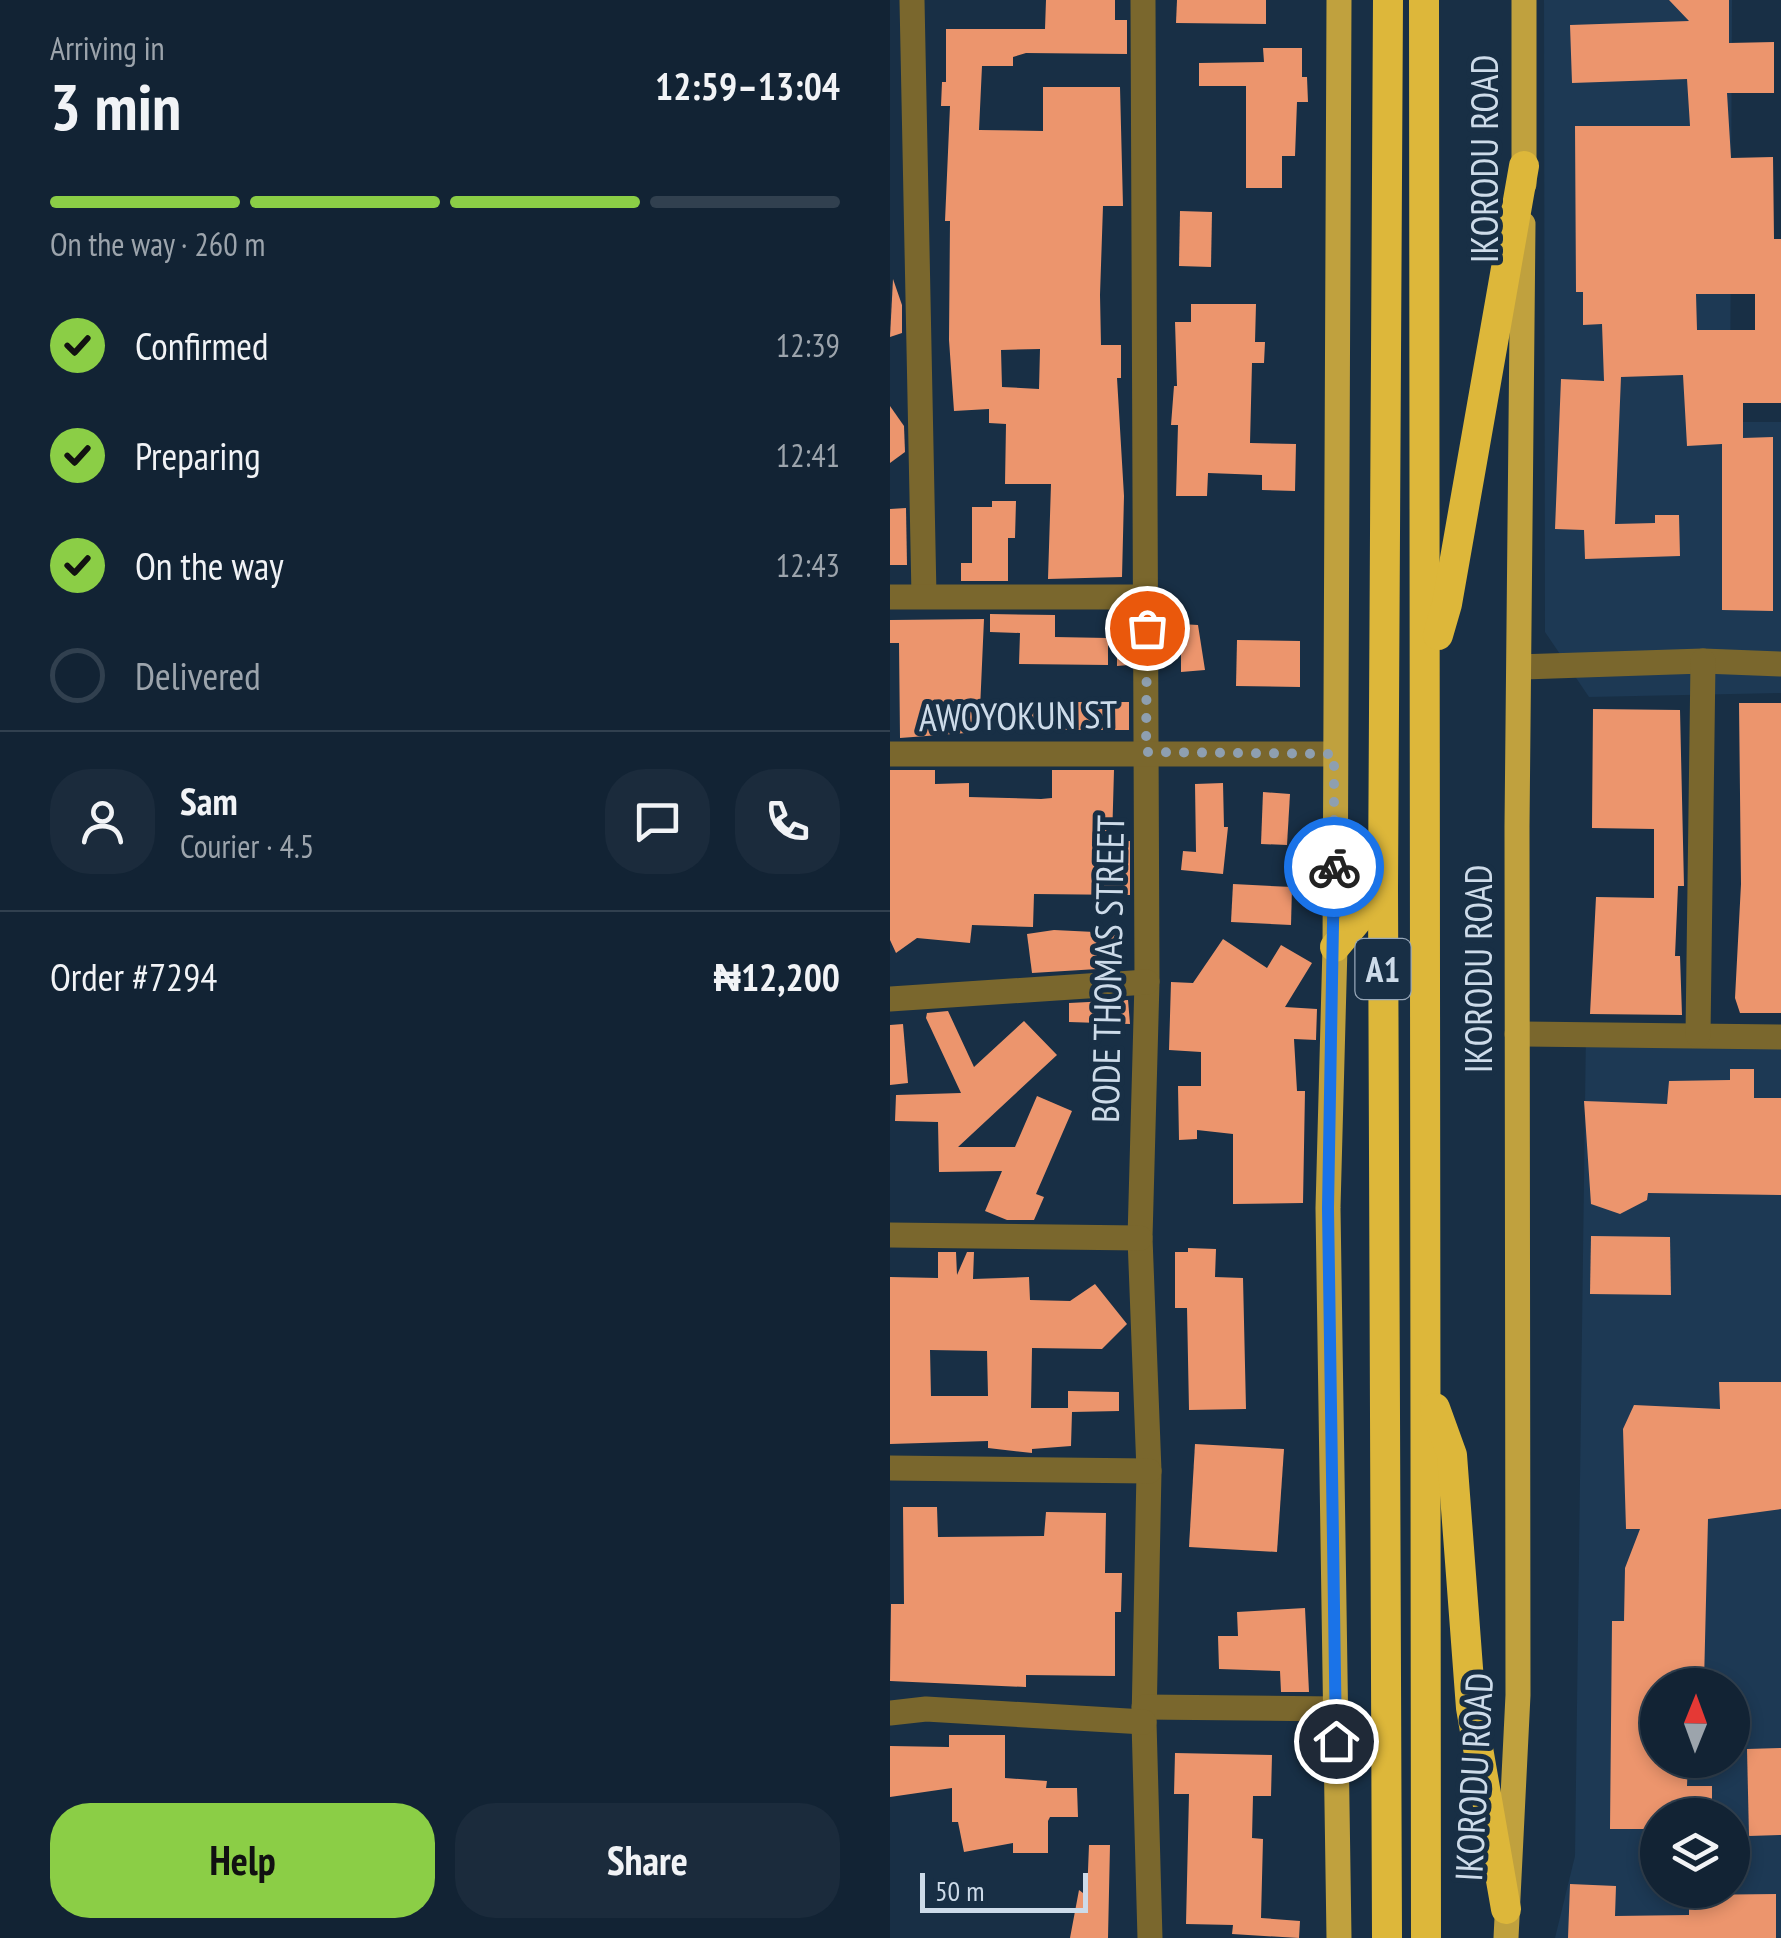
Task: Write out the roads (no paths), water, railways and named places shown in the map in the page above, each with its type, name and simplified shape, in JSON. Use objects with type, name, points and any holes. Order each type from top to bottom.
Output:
[{"type":"highway","name":"A1","points":[[1388,0],[1383,889],[1388,1938]]},
{"type":"highway","name":"IKORODU ROAD","points":[[1424,0],[1428,666],[1426,1938]]},
{"type":"highway","points":[[1428,666],[1448,604],[1524,166]]},
{"type":"highway","points":[[1335,947],[1383,889]]},
{"type":"highway","points":[[1428,1386],[1452,1455],[1471,1708],[1506,1923]]},
{"type":"main road","points":[[1339,0],[1335,947],[1328,1208],[1340,1938]]},
{"type":"main road","name":"IKORODU ROAD","points":[[1506,1923],[1518,1694],[1517,1034],[1524,0]]},
{"type":"street","points":[[912,0],[924,596]]},
{"type":"street","name":"BODE THOMAS STREET","points":[[1144,0],[1147,982],[1140,1238],[1148,1470],[1144,1715],[1150,1938]]},
{"type":"street","points":[[890,597],[1148,597]]},
{"type":"street","points":[[1698,1035],[1703,661]]},
{"type":"street","points":[[1520,667],[1703,661],[1781,664]]},
{"type":"street","name":"AWOYOKUN ST","points":[[890,754],[1334,754]]},
{"type":"street","points":[[890,999],[1147,982]]},
{"type":"street","points":[[1517,1034],[1781,1036]]},
{"type":"street","points":[[890,1235],[1140,1238]]},
{"type":"street","points":[[890,1468],[1148,1470]]},
{"type":"street","points":[[890,1713],[926,1709],[1144,1715],[1335,1708]]}]
